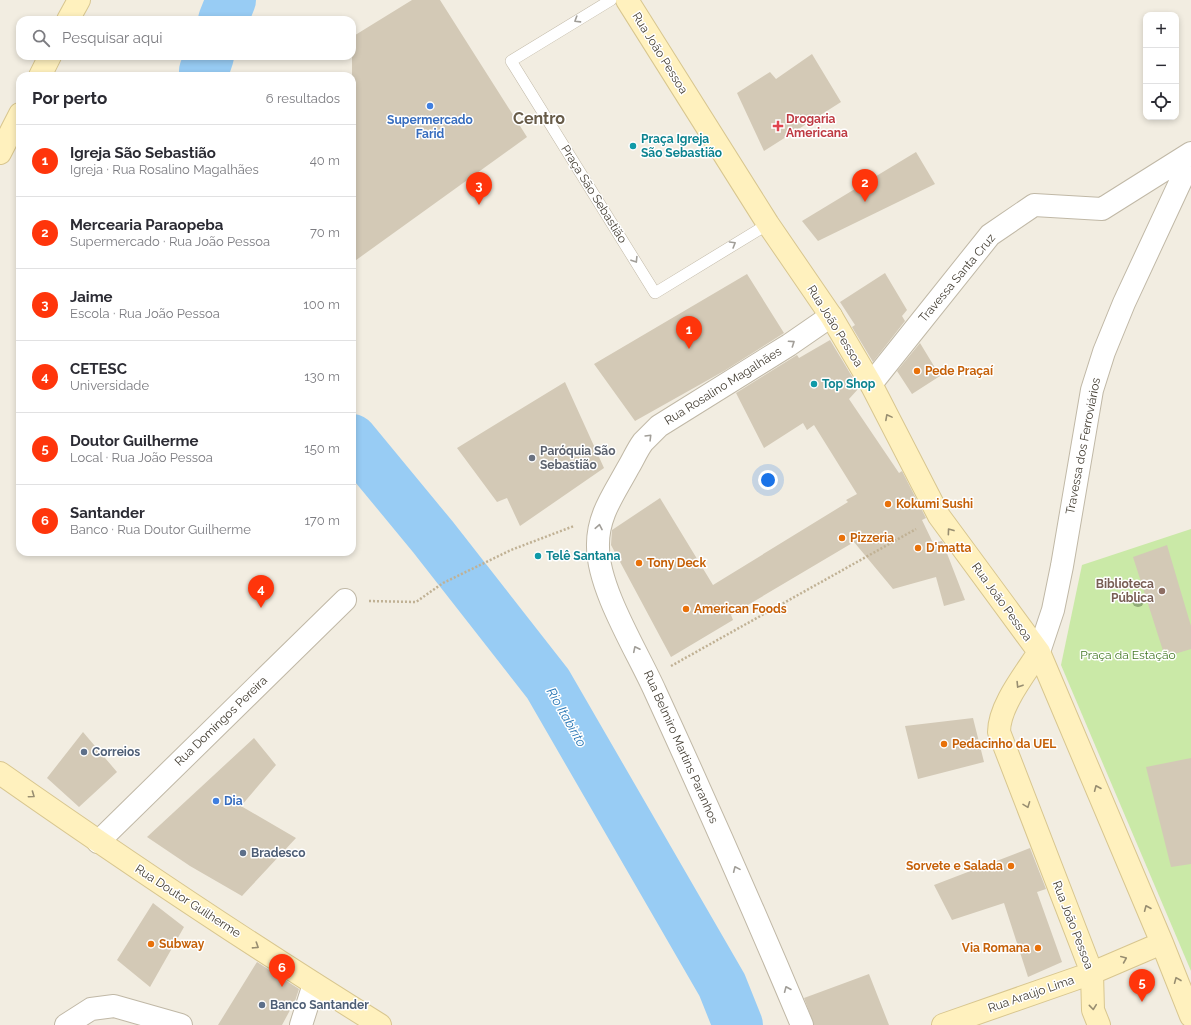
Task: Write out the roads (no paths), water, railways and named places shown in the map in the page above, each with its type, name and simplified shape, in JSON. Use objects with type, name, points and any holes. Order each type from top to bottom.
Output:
[{"type":"main road","points":[[70,16],[78,0]]},
{"type":"main road","name":"Rua João Pessoa","points":[[627,0],[768,224],[831,316],[870,384],[940,516],[1039,652],[1191,1016]]},
{"type":"main road","points":[[42,72],[48,60]]},
{"type":"main road","points":[[0,153],[16,122]]},
{"type":"main road","name":"Rua João Pessoa","points":[[1039,652],[1005,707],[999,722],[999,732],[1092,973],[1093,1010],[1099,1025]]},
{"type":"main road","name":"Rua Doutor Guilherme","points":[[0,773],[98,842],[314,984],[380,1025]]},
{"type":"main road","name":"Rua Araújo Lima","points":[[943,1025],[1092,973],[1162,944]]},
{"type":"street","name":"Travessa Santa Cruz","points":[[870,384],[990,235],[1034,205],[1102,209],[1191,152]]},
{"type":"street","name":"Travessa dos Ferroviários","points":[[1039,652],[1053,610],[1062,566],[1092,390],[1104,352],[1124,303],[1191,159]]},
{"type":"street","name":"Rua Rosalino Magalhães","points":[[628,470],[642,444],[660,426],[789,345],[831,316]]},
{"type":"street","name":"Rua Belmiro Martins Paranhos","points":[[628,470],[610,499],[602,516],[598,530],[598,562],[612,601],[649,677],[741,880],[802,1025]]},
{"type":"street","name":"Rua Domingos Pereira","points":[[98,842],[345,600]]},
{"type":"street","points":[[301,1025],[314,984]]},
{"type":"street","points":[[66,1025],[91,1009],[114,1006],[181,1025]]},
{"type":"lane","name":"Praça São Sebastião","points":[[611,0],[512,61],[655,292],[768,224]]},
{"type":"waterway","name":"Rio Itabirito","points":[[225,16],[231,0]]},
{"type":"waterway","name":"Rio Itabirito","points":[[204,72],[208,60]]},
{"type":"waterway","name":"Rio Itabirito","points":[[356,444],[433,537],[548,684],[722,985],[738,1025]]},
{"type":"place","name":"Supermercado Farid","points":[[430,106]]},
{"type":"place","name":"Drogaria Americana","points":[[778,126]]},
{"type":"place","name":"Praça Igreja São Sebastião","points":[[633,146]]},
{"type":"place","name":"Mercearia Paraopeba","points":[[865,202]]},
{"type":"place","name":"Jaime","points":[[479,205]]},
{"type":"place","name":"Igreja São Sebastião","points":[[689,349]]},
{"type":"place","name":"Pede Praçaí","points":[[917,371]]},
{"type":"place","name":"Top Shop","points":[[814,384]]},
{"type":"place","name":"Paróquia São Sebastião","points":[[532,458]]},
{"type":"place","name":"Kokumi Sushi","points":[[888,504]]},
{"type":"place","name":"Pizzeria","points":[[842,538]]},
{"type":"place","name":"D'matta","points":[[918,548]]},
{"type":"place","name":"Telê Santana","points":[[538,556]]},
{"type":"place","name":"Tony Deck","points":[[639,563]]},
{"type":"place","name":"Biblioteca Pública","points":[[1162,591]]},
{"type":"place","name":"CETESC","points":[[261,608]]},
{"type":"place","name":"American Foods","points":[[686,609]]},
{"type":"place","name":"Pedacinho da UEL","points":[[944,744]]},
{"type":"place","name":"Correios","points":[[84,752]]},
{"type":"place","name":"Dia","points":[[216,801]]},
{"type":"place","name":"Bradesco","points":[[243,853]]},
{"type":"place","name":"Sorvete e Salada","points":[[1011,866]]},
{"type":"place","name":"Subway","points":[[151,944]]},
{"type":"place","name":"Via Romana","points":[[1038,948]]},
{"type":"place","name":"Santander","points":[[282,987]]},
{"type":"place","name":"Doutor Guilherme","points":[[1142,1002]]},
{"type":"place","name":"Banco Santander","points":[[262,1005]]},
{"type":"district","name":"Centro","points":[[539,118]]},
{"type":"park label","name":"Praça da Estação","points":[[1128,655]]}]
